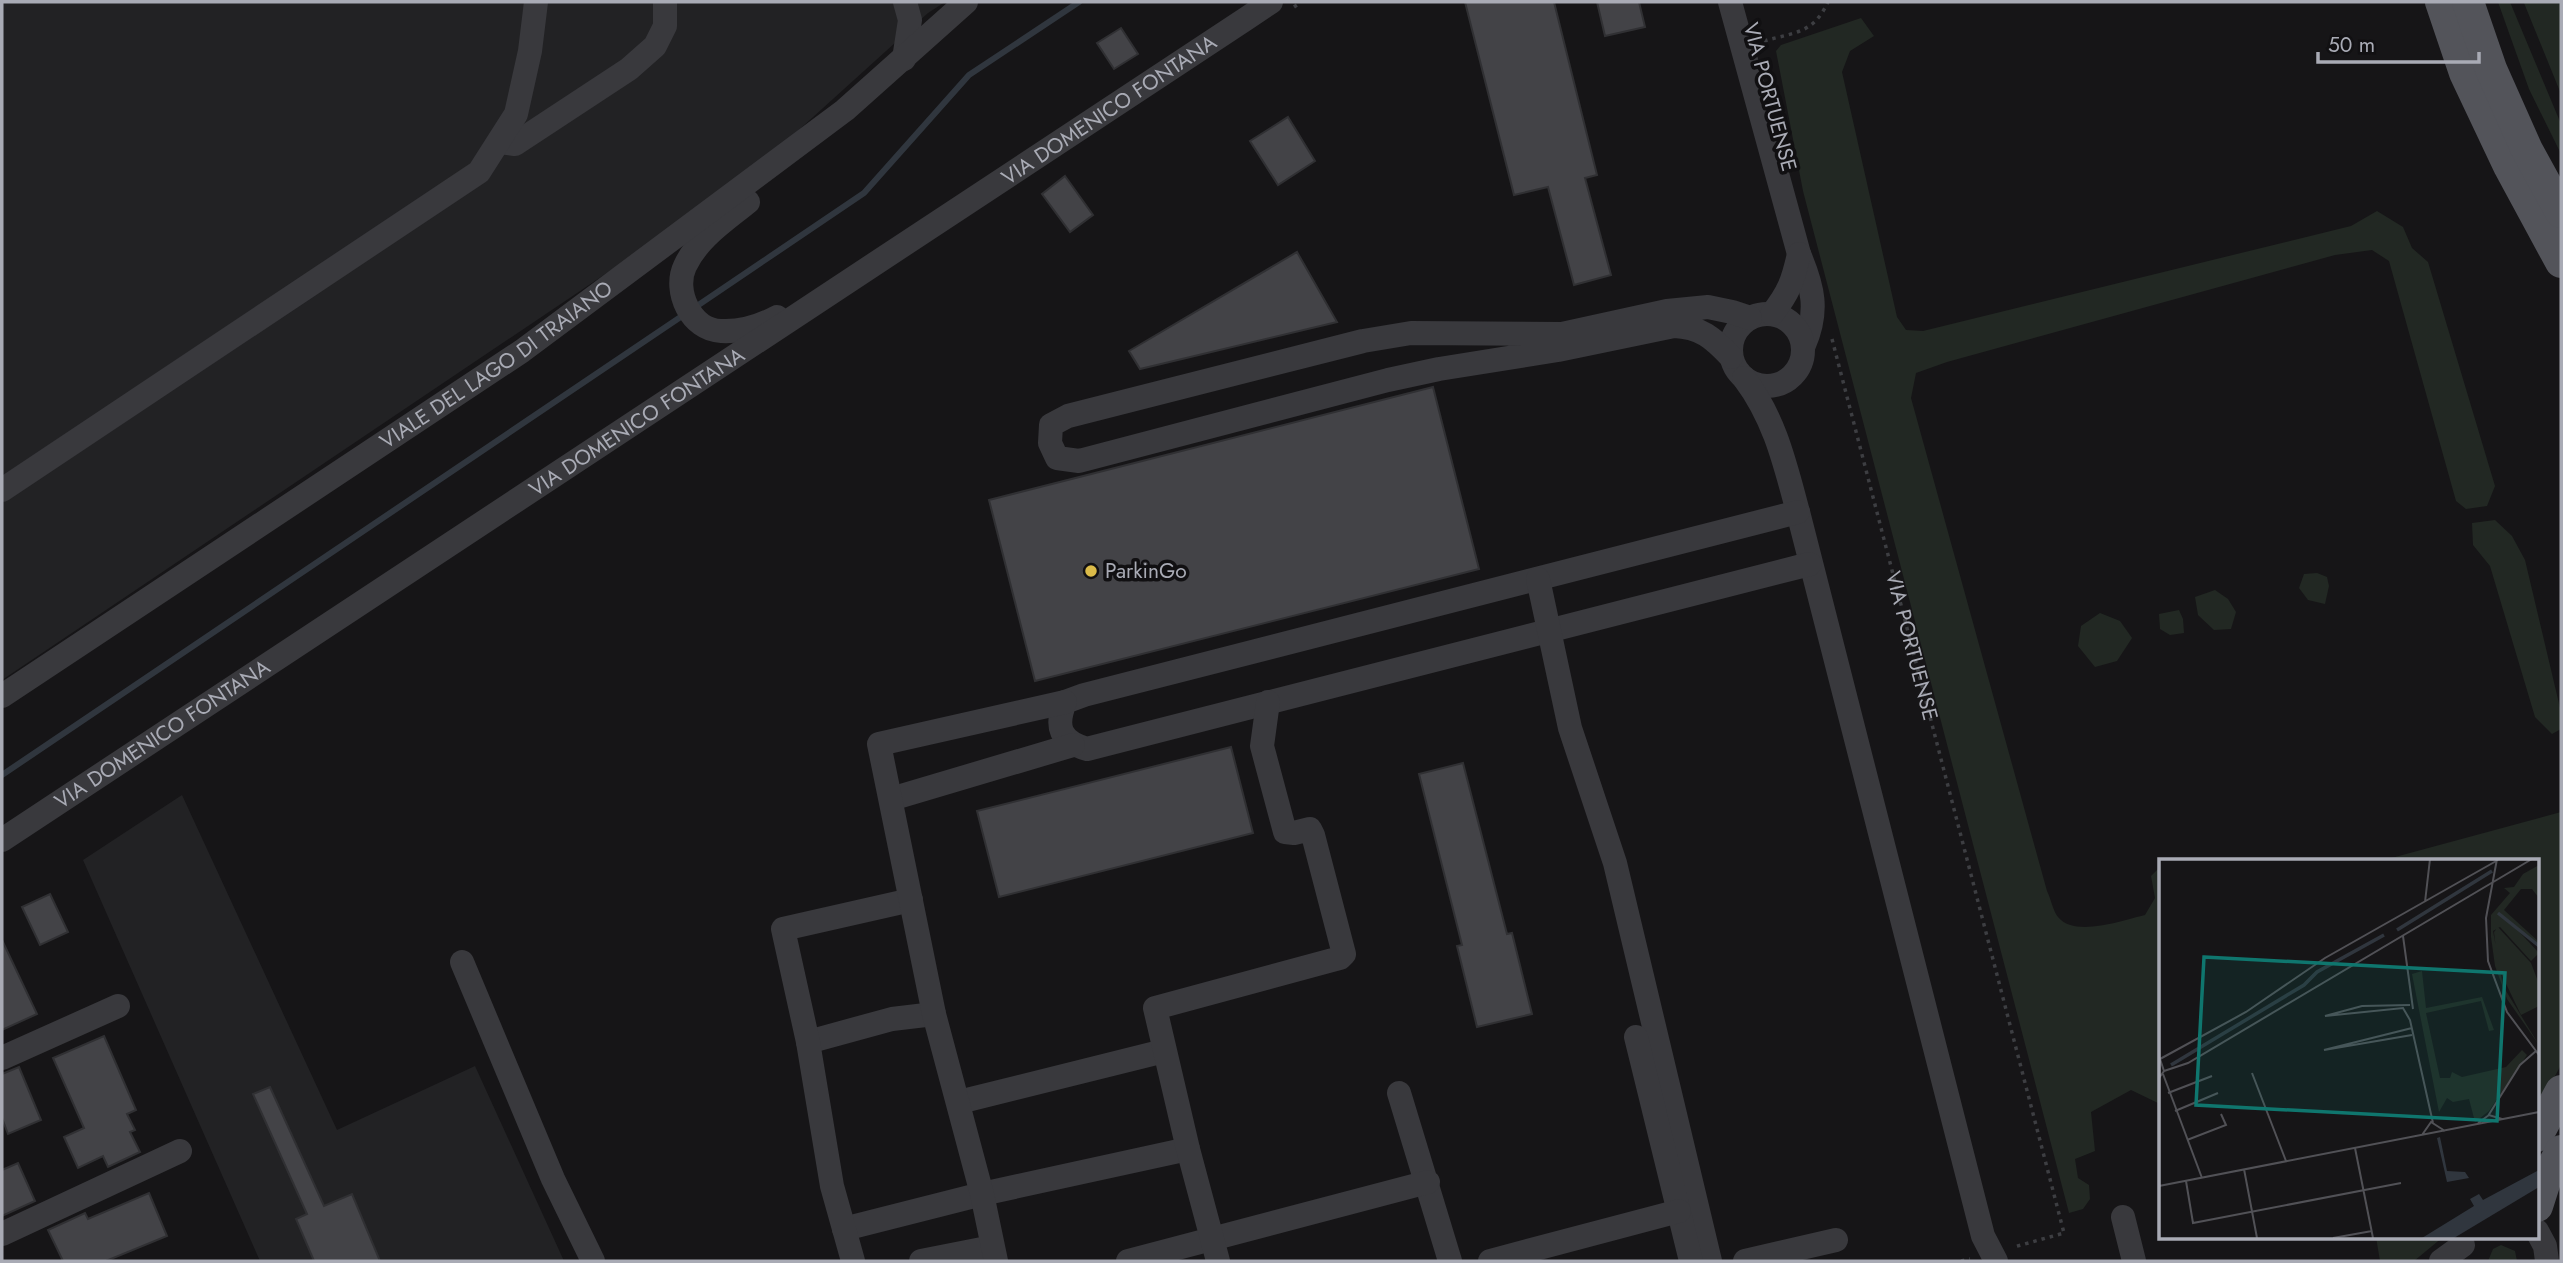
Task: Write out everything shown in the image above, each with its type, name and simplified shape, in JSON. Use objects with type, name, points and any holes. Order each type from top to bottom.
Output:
[{"type":"main road","points":[[2441,2],[2465,73],[2509,166],[2561,262]]},
{"type":"main road","points":[[2468,2],[2491,69],[2527,150],[2561,212]]},
{"type":"main road","points":[[2538,1134],[2561,1091]]},
{"type":"main road","points":[[2544,1228],[2545,1181],[2561,1151]]},
{"type":"street","points":[[2,490],[479,172],[516,114],[530,51],[536,2]]},
{"type":"street","points":[[500,142],[515,144],[629,69],[655,46],[665,26],[665,2]]},
{"type":"street","points":[[904,58],[910,20],[905,2]]},
{"type":"street","name":"VIALE DEL LAGO DI TRAIANO","points":[[2,696],[522,351],[845,110],[966,2]]},
{"type":"street","name":"VIA DOMENICO FONTANA","points":[[2,840],[1270,2]]},
{"type":"street","name":"VIA PORTUENSE","points":[[1730,2],[1798,254],[1811,284],[1814,310],[1812,328],[1804,345]]},
{"type":"street","points":[[845,110],[780,175],[697,245],[683,269],[681,293],[686,306],[704,326],[718,332],[740,330],[763,324],[859,274]]},
{"type":"street","name":"VIA PORTUENSE","points":[[1761,316],[1788,294],[1798,254]]},
{"type":"street","points":[[1744,379],[1755,385],[1768,387],[1791,378],[1799,369],[1804,345],[1797,328],[1790,321],[1708,307],[1667,311],[1562,334],[1411,333],[1363,341],[1068,416],[1051,425],[1050,443],[1057,458],[1079,461],[1439,369],[1558,350],[1674,326],[1691,327],[1713,339],[1731,357],[1736,369],[1744,379],[1761,400],[1777,438],[1989,1257]]},
{"type":"street","points":[[1731,357],[1734,334],[1741,325],[1761,316]]},
{"type":"street","points":[[1777,438],[1780,384]]},
{"type":"street","points":[[921,1261],[994,1254],[959,1102],[934,1014],[879,744],[1065,702],[1798,512]]},
{"type":"street","points":[[891,799],[1073,745],[1087,748],[1811,564]]},
{"type":"street","points":[[1538,579],[1570,727],[1615,863],[1710,1261]]},
{"type":"street","points":[[1065,702],[1059,717],[1061,733],[1073,745]]},
{"type":"street","points":[[1216,1250],[1188,1149],[1155,1008],[1340,958],[1343,954],[1313,835],[1310,829],[1285,832],[1262,746],[1268,702]]},
{"type":"street","points":[[853,1261],[832,1186],[807,1042],[783,929],[911,900]]},
{"type":"street","points":[[462,961],[553,1179],[593,1261]]},
{"type":"street","points":[[2,1058],[118,1006]]},
{"type":"street","points":[[807,1042],[892,1019],[934,1014]]},
{"type":"street","points":[[1636,1037],[1691,1261]]},
{"type":"street","points":[[959,1102],[1164,1051]]},
{"type":"street","points":[[1399,1093],[1450,1261]]},
{"type":"street","points":[[844,1229],[982,1194],[1188,1149]]},
{"type":"street","points":[[2,1234],[180,1152]]},
{"type":"street","points":[[1128,1261],[1216,1250],[1428,1182]]},
{"type":"street","points":[[1490,1261],[1678,1211]]},
{"type":"street","points":[[2123,1217],[2134,1261]]},
{"type":"street","points":[[2544,1228],[2547,1261]]},
{"type":"street","points":[[1745,1261],[1836,1240]]},
{"type":"street","points":[[2441,1261],[2463,1248]]},
{"type":"path","points":[[1742,48],[1806,29],[1819,20],[1828,2]]},
{"type":"path","name":"VIA PORTUENSE","points":[[1831,338],[2064,1233],[1989,1257],[1961,1261]]},
{"type":"shaded area","points":[[2,2],[945,2],[928,13],[739,184],[2,680]]},
{"type":"shaded area","points":[[2498,2],[2510,2],[2561,124],[2561,154],[2529,89]]},
{"type":"shaded area","points":[[2561,2],[2561,94],[2524,3]]},
{"type":"shaded area","points":[[1861,18],[1874,36],[1850,51],[1842,72],[1897,317],[1906,330],[1923,331],[2351,226],[2377,211],[2403,227],[2412,248],[2428,262],[2495,486],[2487,506],[2466,509],[2456,501],[2389,261],[2372,250],[2335,255],[1947,362],[1916,373],[1911,398],[2055,912],[2066,923],[2087,927],[2145,915],[2155,898],[2151,876],[2159,868],[2159,1104],[2131,1090],[2091,1112],[2095,1151],[2075,1159],[2078,1178],[2089,1185],[2090,1199],[2083,1209],[2069,1213],[1803,191],[1776,51],[1781,45]]},
{"type":"shaded area","points":[[2495,520],[2512,536],[2525,560],[2561,712],[2561,729],[2552,734],[2535,717],[2490,566],[2473,545],[2472,523]]},
{"type":"shaded area","points":[[2317,573],[2327,577],[2329,586],[2325,604],[2308,600],[2299,588],[2304,574]]},
{"type":"shaded area","points":[[2215,590],[2228,599],[2236,612],[2231,629],[2214,630],[2198,615],[2195,597]]},
{"type":"shaded area","points":[[2179,610],[2184,633],[2170,635],[2160,629],[2159,614]]},
{"type":"shaded area","points":[[2100,613],[2120,621],[2132,638],[2117,661],[2095,667],[2078,646],[2081,626]]},
{"type":"shaded area","points":[[182,795],[337,1130],[475,1066],[564,1261],[260,1261],[83,860]]},
{"type":"shaded area","points":[[2561,812],[2561,1065],[2538,1107],[2538,859],[2388,859]]},
{"type":"shaded area","points":[[2376,1238],[2442,1238],[2414,1261],[2380,1261]]},
{"type":"shaded area","points":[[2501,1245],[2515,1251],[2517,1261],[2488,1261],[2493,1249]]},
{"type":"building","points":[[1465,2],[1554,2],[1597,175],[1585,178],[1611,275],[1574,285],[1548,187],[1514,195]]},
{"type":"building","points":[[1597,2],[1639,2],[1645,27],[1605,36]]},
{"type":"building","points":[[1121,28],[1138,54],[1114,69],[1097,43]]},
{"type":"building","points":[[1288,117],[1315,161],[1278,185],[1250,141]]},
{"type":"building","points":[[1065,176],[1093,215],[1070,232],[1042,194]]},
{"type":"building","points":[[1297,252],[1337,322],[1140,369],[1129,351]]},
{"type":"building","points":[[1433,387],[1479,569],[1035,681],[989,500]]},
{"type":"building","points":[[1231,747],[1253,833],[999,897],[977,811]]},
{"type":"building","points":[[1463,763],[1507,934],[1512,933],[1532,1014],[1477,1027],[1457,946],[1462,945],[1419,774]]},
{"type":"building","points":[[50,894],[68,932],[40,945],[22,907]]},
{"type":"building","points":[[2,940],[37,1014],[2,1030]]},
{"type":"building","points":[[104,1036],[136,1110],[127,1114],[135,1130],[130,1132],[140,1152],[108,1167],[103,1156],[78,1168],[64,1137],[84,1128],[53,1058]]},
{"type":"building","points":[[19,1067],[41,1120],[8,1134],[2,1118],[2,1074]]},
{"type":"building","points":[[270,1087],[324,1206],[352,1194],[380,1261],[314,1261],[296,1219],[307,1214],[253,1094]]},
{"type":"building","points":[[18,1163],[35,1201],[2,1216],[2,1170]]},
{"type":"building","points":[[149,1193],[167,1236],[106,1261],[63,1261],[48,1230],[85,1213],[88,1219]]},
{"type":"waterway","points":[[694,308],[864,193],[969,75],[1079,2]]},
{"type":"waterway","points":[[2,775],[685,314]]},
{"type":"place","name":"ParkinGo","points":[[1091,571]]}]
